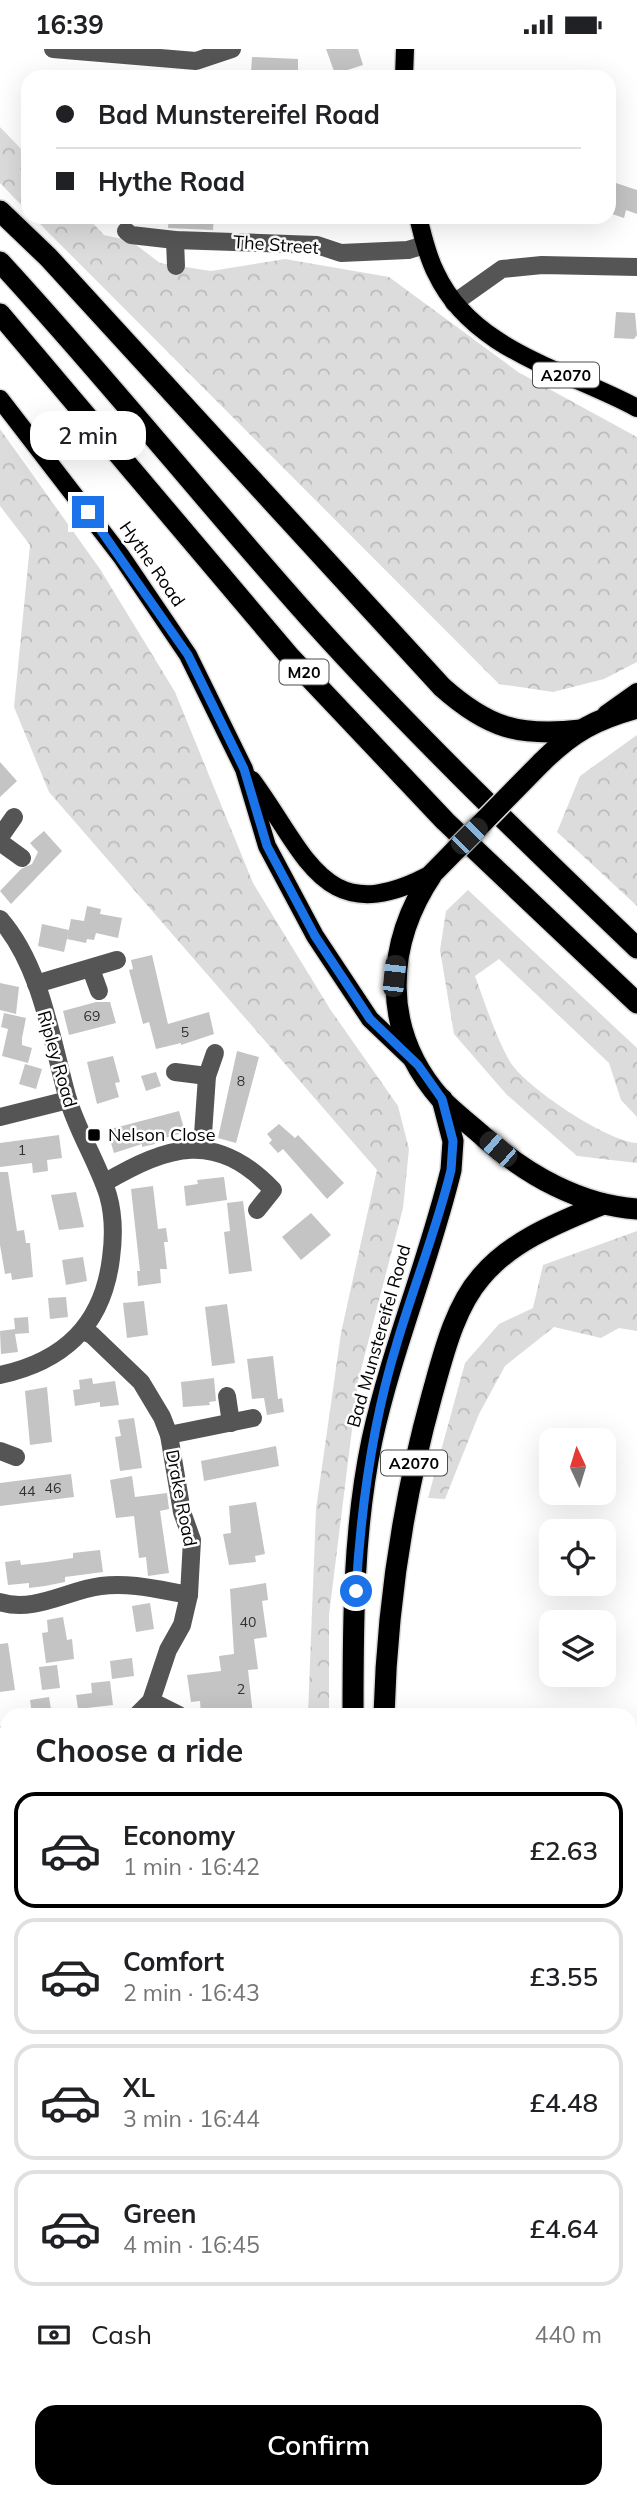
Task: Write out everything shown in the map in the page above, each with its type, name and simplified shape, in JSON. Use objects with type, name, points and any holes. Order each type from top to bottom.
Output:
[{"type":"highway","points":[[0,211],[48,257],[442,687],[470,712],[495,724],[552,733],[581,730]]},
{"type":"highway","name":"M20","points":[[0,262],[83,351],[316,625],[474,791],[637,948]]},
{"type":"highway","name":"M20","points":[[0,314],[290,657],[445,821],[637,1003]]},
{"type":"highway","points":[[637,708],[600,718],[560,744],[433,873],[403,932],[394,976],[405,1037],[418,1065],[442,1099],[504,1154],[556,1187],[603,1204],[637,1209]]},
{"type":"highway","name":"Bad Munstereifel Road","points":[[353,1708],[353,1638],[363,1495],[372,1440],[396,1345],[451,1170],[453,1141],[442,1099]]},
{"type":"highway","name":"A2070","points":[[384,1708],[396,1547],[428,1407],[443,1354],[464,1305],[481,1276],[523,1241],[603,1204]]},
{"type":"main road","points":[[404,70],[405,49]]},
{"type":"main road","name":"A2070","points":[[420,224],[436,274],[454,303],[479,327],[515,351],[637,408]]},
{"type":"main road","name":"Hythe Road","points":[[0,399],[72,489],[159,608],[188,655],[244,769],[267,846],[315,936],[370,1019],[418,1065]]},
{"type":"main road","points":[[600,718],[637,692]]},
{"type":"main road","name":"Hythe Road","points":[[244,769],[279,817],[305,861],[320,878],[336,888],[375,894],[413,884],[433,873]]},
{"type":"street","points":[[53,49],[196,61],[232,49]]},
{"type":"street","name":"The Street","points":[[126,231],[131,235],[175,240],[317,244],[341,253],[408,250],[425,245]]},
{"type":"street","points":[[175,240],[176,266]]},
{"type":"street","points":[[454,303],[502,269],[542,265],[637,267]]},
{"type":"street","points":[[14,817],[0,839],[22,858]]},
{"type":"street","name":"Ripley Road","points":[[0,919],[36,984],[79,1134],[104,1183],[114,1234],[107,1288],[83,1331]]},
{"type":"street","points":[[36,984],[117,960]]},
{"type":"street","points":[[91,969],[100,991]]},
{"type":"street","points":[[202,1149],[207,1076],[215,1053]]},
{"type":"street","points":[[175,1072],[207,1076]]},
{"type":"street","points":[[0,1117],[68,1100]]},
{"type":"street","points":[[104,1183],[154,1155],[202,1149],[226,1155],[253,1169],[273,1191],[257,1210]]},
{"type":"street","points":[[0,1375],[32,1367],[71,1343],[83,1331]]},
{"type":"street","name":"Drake Road","points":[[83,1331],[92,1335],[141,1382],[153,1398],[169,1436],[182,1511],[192,1539],[189,1595],[182,1625],[168,1650],[151,1701],[144,1708]]},
{"type":"street","points":[[228,1396],[231,1423]]},
{"type":"street","name":"Drake Road","points":[[169,1436],[253,1418]]},
{"type":"street","points":[[0,1605],[41,1602],[84,1588],[105,1585],[130,1585],[189,1595]]},
{"type":"street","points":[[151,1701],[165,1708]]},
{"type":"green space","points":[[0,127],[21,149],[21,205],[0,183]]},
{"type":"green space","points":[[40,224],[94,224],[104,235],[131,241],[160,263],[211,271],[285,259],[389,277],[518,372],[637,437],[637,662],[604,679],[553,692],[499,684]]},
{"type":"green space","points":[[0,429],[100,569],[175,692],[253,883],[330,1009],[398,1106],[409,1149],[403,1208],[358,1381],[329,1615],[329,1708],[308,1708],[316,1509],[341,1333],[377,1170],[49,792],[14,707],[30,545],[0,506]]},
{"type":"green space","points":[[637,735],[637,906],[557,832],[580,776]]},
{"type":"green space","points":[[468,890],[637,1048],[637,1117],[621,1100],[609,1063],[499,959],[475,976],[499,1040],[517,1071],[548,1097],[587,1123],[637,1143],[637,1163],[577,1156],[507,1095],[454,1034],[440,950],[446,911]]},
{"type":"green space","points":[[637,1231],[637,1331],[619,1328],[601,1338],[554,1327],[505,1366],[479,1414],[445,1499],[428,1498],[465,1363],[499,1324],[533,1308],[543,1265]]},
{"type":"building","points":[[326,49],[358,49],[363,65],[347,70],[334,70]]},
{"type":"building","points":[[252,57],[298,59],[298,70],[251,70]]},
{"type":"building","points":[[616,183],[637,190],[637,214],[626,210],[624,218],[616,215]]},
{"type":"building","points":[[168,224],[213,224],[213,230],[168,228]]},
{"type":"building","points":[[616,312],[635,313],[637,335],[634,339],[614,338]]},
{"type":"building","points":[[0,762],[17,781],[0,797]]},
{"type":"building","points":[[44,831],[62,851],[11,904],[0,891],[21,869],[32,864],[38,852],[30,843]]},
{"type":"building","points":[[87,906],[101,909],[100,914],[122,918],[118,938],[96,933],[94,940],[87,939],[86,943],[67,939],[71,919],[84,921]]},
{"type":"building","points":[[42,924],[69,930],[64,952],[38,946]]},
{"type":"building","points":[[152,955],[168,1024],[209,1012],[214,1034],[181,1045],[156,1049],[149,1022],[143,1024],[129,970],[133,969],[131,960]]},
{"type":"building","points":[[0,983],[19,987],[16,1014],[0,1010]]},
{"type":"building","points":[[96,1002],[110,1002],[116,1023],[69,1035],[63,1011]]},
{"type":"building","points":[[4,1013],[26,1018],[22,1045],[32,1048],[28,1063],[2,1056],[8,1029],[1,1027]]},
{"type":"building","points":[[237,1051],[259,1057],[236,1143],[218,1138]]},
{"type":"building","points":[[113,1056],[120,1082],[115,1083],[119,1097],[97,1104],[87,1062]]},
{"type":"building","points":[[25,1064],[42,1069],[36,1089],[19,1084]]},
{"type":"building","points":[[156,1072],[161,1086],[146,1091],[141,1076]]},
{"type":"building","points":[[179,1111],[185,1132],[155,1141],[155,1144],[142,1147],[142,1144],[114,1153],[107,1130]]},
{"type":"building","points":[[279,1124],[295,1138],[298,1135],[344,1183],[327,1199],[283,1149],[278,1153],[269,1143],[272,1140],[267,1134]]},
{"type":"building","points":[[59,1135],[62,1158],[47,1160],[48,1171],[33,1173],[32,1163],[0,1167],[0,1143]]},
{"type":"building","points":[[0,1172],[8,1172],[17,1231],[24,1230],[26,1243],[30,1243],[33,1277],[12,1280],[11,1273],[5,1274],[0,1245]]},
{"type":"building","points":[[224,1177],[227,1200],[186,1206],[184,1186],[198,1184],[197,1180]]},
{"type":"building","points":[[153,1186],[158,1229],[166,1228],[168,1242],[164,1242],[167,1269],[160,1269],[161,1283],[138,1286],[137,1271],[140,1271],[131,1189]]},
{"type":"building","points":[[76,1192],[84,1227],[59,1230],[51,1195]]},
{"type":"building","points":[[243,1201],[252,1271],[229,1274],[224,1232],[230,1231],[227,1203]]},
{"type":"building","points":[[311,1213],[331,1235],[301,1260],[282,1237]]},
{"type":"building","points":[[83,1257],[87,1281],[66,1285],[62,1260]]},
{"type":"building","points":[[66,1297],[68,1317],[50,1319],[48,1298]]},
{"type":"building","points":[[144,1301],[148,1335],[127,1338],[123,1303]]},
{"type":"building","points":[[227,1304],[235,1363],[212,1366],[205,1307]]},
{"type":"building","points":[[28,1317],[29,1333],[15,1334],[18,1352],[1,1354],[0,1331],[15,1329],[14,1318]]},
{"type":"building","points":[[273,1356],[278,1399],[282,1398],[284,1412],[267,1415],[264,1398],[252,1399],[247,1359]]},
{"type":"building","points":[[92,1378],[93,1384],[115,1381],[119,1405],[100,1407],[100,1402],[75,1406],[73,1390],[80,1389],[79,1380]]},
{"type":"building","points":[[214,1378],[216,1401],[209,1402],[210,1405],[183,1407],[181,1382]]},
{"type":"building","points":[[47,1387],[52,1442],[30,1445],[25,1391]]},
{"type":"building","points":[[134,1418],[142,1468],[120,1471],[115,1437],[121,1436],[118,1420]]},
{"type":"building","points":[[276,1446],[279,1466],[204,1481],[201,1461]]},
{"type":"building","points":[[71,1474],[74,1497],[0,1506],[0,1483]]},
{"type":"building","points":[[132,1476],[135,1497],[167,1493],[169,1509],[160,1511],[169,1573],[148,1576],[146,1557],[139,1558],[134,1516],[116,1518],[110,1480]]},
{"type":"building","points":[[256,1502],[265,1554],[255,1556],[256,1562],[229,1565],[223,1534],[231,1533],[229,1506]]},
{"type":"building","points":[[100,1550],[103,1572],[65,1577],[65,1582],[45,1586],[29,1588],[29,1583],[8,1585],[5,1562],[20,1560],[21,1565],[47,1562],[73,1558],[73,1553]]},
{"type":"building","points":[[266,1583],[268,1600],[262,1601],[267,1637],[254,1639],[258,1669],[248,1670],[252,1708],[200,1708],[200,1701],[191,1702],[187,1675],[221,1671],[219,1656],[234,1654],[230,1589]]},
{"type":"building","points":[[150,1603],[154,1629],[136,1632],[132,1606]]},
{"type":"building","points":[[63,1617],[67,1640],[72,1639],[74,1659],[46,1663],[42,1633],[48,1632],[47,1620]]},
{"type":"building","points":[[8,1643],[15,1690],[0,1692],[0,1644]]},
{"type":"building","points":[[132,1658],[134,1676],[112,1679],[110,1661]]},
{"type":"building","points":[[57,1665],[60,1688],[42,1690],[39,1667]]},
{"type":"building","points":[[110,1681],[113,1705],[78,1708],[76,1695],[92,1693],[91,1683]]},
{"type":"building","points":[[49,1697],[51,1708],[31,1708],[30,1700]]},
{"type":"place","name":"Nelson Close","points":[[94,1135]]},
{"type":"route","points":[[88,512],[159,608],[188,655],[244,769],[267,846],[315,936],[370,1019],[418,1065],[442,1099],[449,1120],[453,1141],[451,1170],[396,1345],[372,1440],[363,1495],[356,1591]]}]
